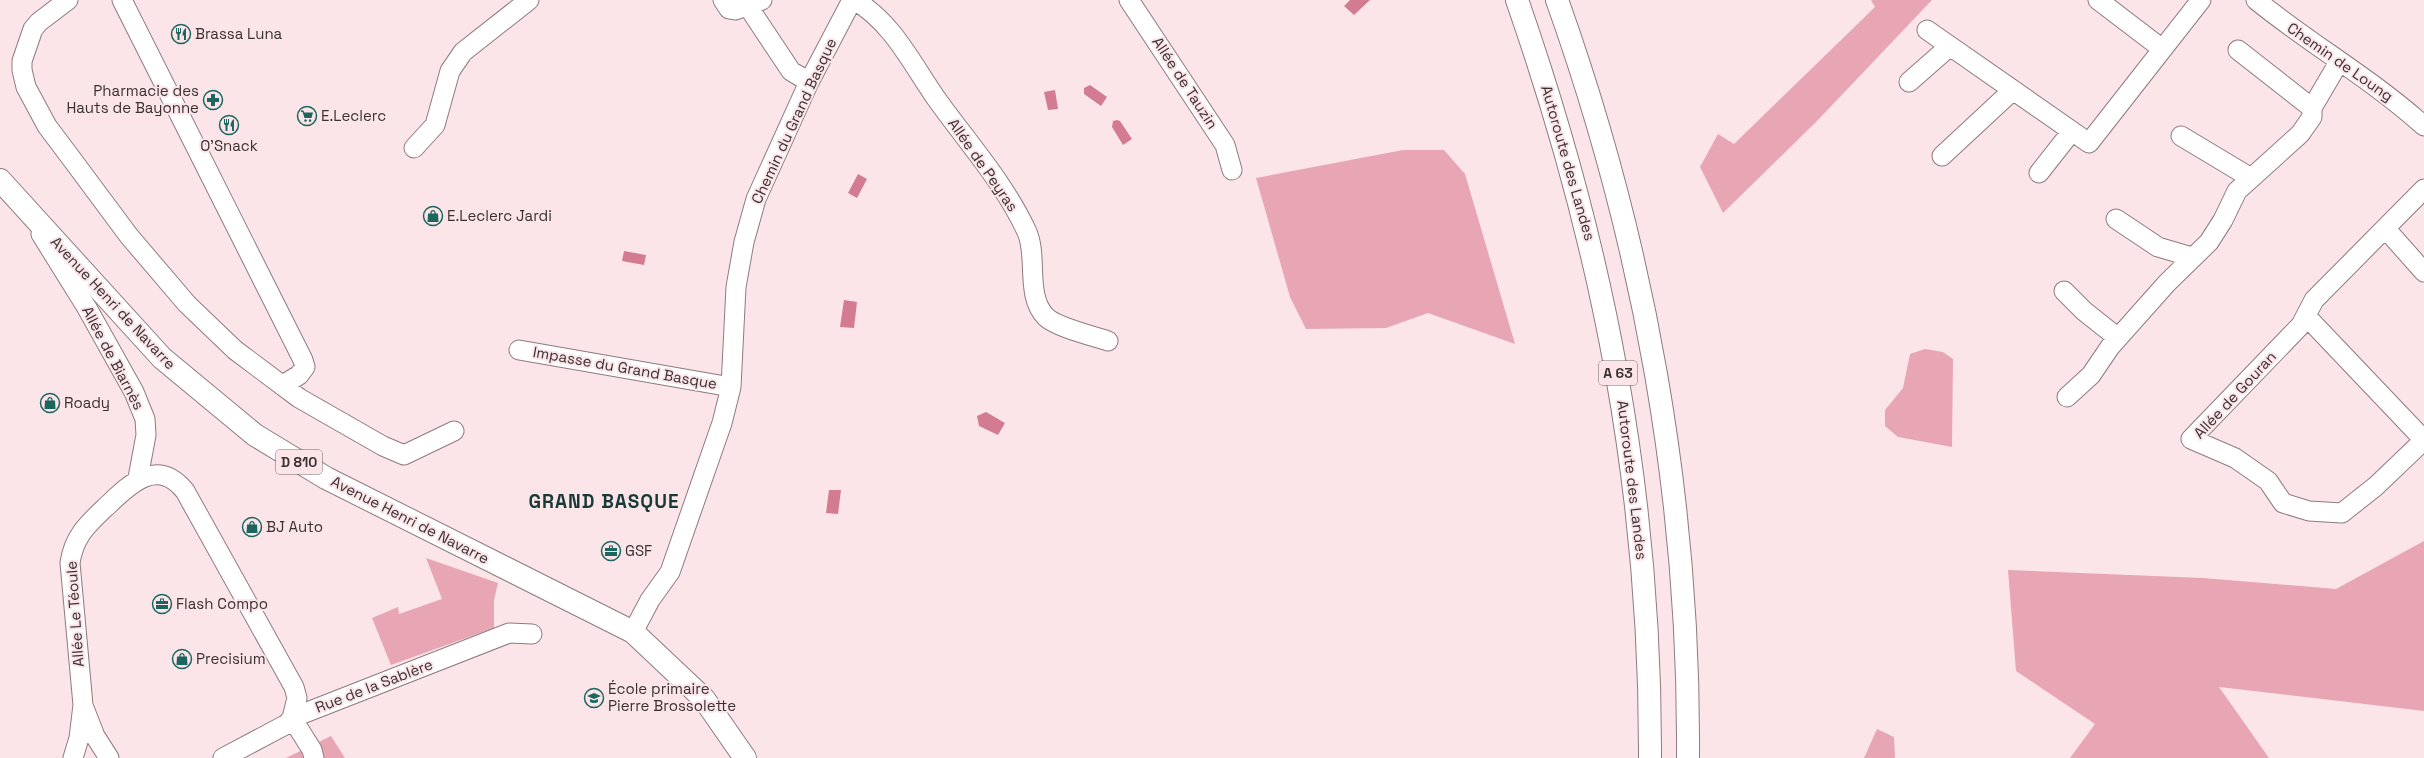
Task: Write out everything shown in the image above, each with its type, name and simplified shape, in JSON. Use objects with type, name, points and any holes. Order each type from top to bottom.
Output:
[{"type":"main road","name":"Autoroute des Landes","points":[[1517,0],[1564,141],[1591,241],[1614,352],[1634,479],[1642,563],[1648,652],[1650,758]]},
{"type":"main road","name":"A 63","points":[[1557,0],[1579,61],[1609,158],[1633,257],[1654,360],[1670,460],[1681,565],[1687,663],[1688,758]]},
{"type":"main road","name":"Avenue Henri de Navarre","points":[[0,180],[162,358],[255,435],[326,478],[633,632],[704,699],[745,758]]},
{"type":"street","points":[[68,0],[36,25],[28,40],[22,61],[26,87],[47,126],[125,232],[187,304],[235,350],[299,398],[377,443],[404,454],[454,431]]},
{"type":"street","points":[[122,0],[303,360],[304,367],[299,375],[283,386]]},
{"type":"street","points":[[414,148],[434,125],[450,70],[463,52],[529,0]]},
{"type":"street","points":[[723,0],[729,9],[735,10],[756,2]]},
{"type":"street","name":"Chemin du Grand Basque","points":[[633,632],[650,600],[670,572],[722,423],[731,387],[736,287],[744,242],[756,198],[809,82],[853,0]]},
{"type":"street","name":"Allée de Peyras","points":[[853,0],[876,15],[890,30],[938,101],[1009,198],[1028,234],[1036,293],[1039,306],[1046,317],[1057,325],[1108,341]]},
{"type":"street","name":"Allée de Tauzin","points":[[1129,0],[1176,68],[1225,145],[1232,170]]},
{"type":"street","points":[[2098,0],[2162,48]]},
{"type":"street","points":[[1927,30],[2089,143],[2201,0]]},
{"type":"street","name":"Chemin de Loung","points":[[2256,0],[2288,26],[2400,104],[2424,126]]},
{"type":"street","points":[[756,2],[753,14],[791,70],[809,82]]},
{"type":"street","points":[[1909,82],[1950,46]]},
{"type":"street","points":[[2238,50],[2312,108]]},
{"type":"street","points":[[2067,397],[2091,375],[2118,338],[2192,257],[2209,242],[2223,220],[2237,191],[2300,134],[2312,117],[2312,108],[2339,62]]},
{"type":"street","points":[[1942,156],[2013,90]]},
{"type":"street","points":[[2040,173],[2072,131]]},
{"type":"street","points":[[2181,136],[2251,178]]},
{"type":"street","name":"Allée de Gouran","points":[[2307,317],[2424,440],[2376,486],[2342,513],[2309,511],[2283,503],[2268,481],[2235,458],[2191,439],[2307,317],[2314,300],[2424,188]]},
{"type":"street","name":"Allée de Biarnès","points":[[24,208],[87,308],[134,392],[145,419],[146,435],[138,478]]},
{"type":"street","points":[[2116,219],[2158,247],[2192,257]]},
{"type":"street","points":[[2384,228],[2424,272]]},
{"type":"street","points":[[2064,291],[2084,311],[2118,338]]},
{"type":"street","name":"Impasse du Grand Basque","points":[[519,350],[731,387]]},
{"type":"street","points":[[138,478],[161,475],[178,482],[185,491],[294,687],[297,698],[292,718],[312,750],[314,758]]},
{"type":"street","name":"Allée Le Téoule","points":[[74,758],[79,738],[83,704],[70,563],[72,547],[84,528],[138,478]]},
{"type":"street","name":"Rue de la Sablère","points":[[223,758],[287,724],[292,718],[509,633],[532,634]]},
{"type":"street","name":"Allée Le Téoule","points":[[83,704],[95,736],[109,758]]},
{"type":"shaded area","points":[[1350,0],[1370,0],[1354,15],[1344,6]]},
{"type":"shaded area","points":[[1871,0],[1932,0],[1818,120],[1723,213],[1700,167],[1718,134],[1734,144],[1875,7]]},
{"type":"shaded area","points":[[1090,85],[1107,97],[1101,106],[1084,94],[1084,88]]},
{"type":"shaded area","points":[[1055,90],[1058,109],[1048,110],[1044,92]]},
{"type":"shaded area","points":[[1113,121],[1120,121],[1132,139],[1123,145],[1112,127]]},
{"type":"shaded area","points":[[1403,150],[1444,150],[1465,174],[1515,344],[1428,313],[1386,328],[1306,329],[1290,297],[1256,178]]},
{"type":"shaded area","points":[[858,174],[867,179],[857,198],[848,193]]},
{"type":"shaded area","points":[[624,251],[646,255],[644,265],[622,261]]},
{"type":"shaded area","points":[[844,300],[857,302],[854,328],[840,327]]},
{"type":"shaded area","points":[[1925,349],[1943,352],[1953,359],[1952,447],[1898,437],[1885,426],[1885,410],[1903,388],[1910,354]]},
{"type":"shaded area","points":[[986,412],[1005,423],[998,435],[979,426],[977,416]]},
{"type":"shaded area","points":[[829,490],[841,490],[838,514],[826,513]]},
{"type":"shaded area","points":[[2424,541],[2424,711],[2219,687],[2269,758],[2070,758],[2095,724],[2016,671],[2008,570],[2203,578],[2336,589]]},
{"type":"shaded area","points":[[426,558],[498,583],[494,600],[494,628],[391,665],[372,618],[398,607],[399,614],[442,599]]},
{"type":"shaded area","points":[[1877,729],[1894,737],[1895,758],[1864,758]]},
{"type":"shaded area","points":[[331,736],[345,758],[286,758]]},
{"type":"place","name":"Brassa Luna","points":[[181,34]]},
{"type":"place","name":"Pharmacie des Hauts de Bayonne","points":[[213,100]]},
{"type":"place","name":"E.Leclerc","points":[[307,116]]},
{"type":"place","name":"O'Snack","points":[[229,125]]},
{"type":"place","name":"E.Leclerc Jardi","points":[[433,216]]},
{"type":"place","name":"Roady","points":[[50,403]]},
{"type":"place","name":"BJ Auto","points":[[252,527]]},
{"type":"place","name":"GSF","points":[[611,551]]},
{"type":"place","name":"Flash Compo","points":[[162,604]]},
{"type":"place","name":"Precisium","points":[[182,659]]},
{"type":"place","name":"École primaire Pierre Brossolette","points":[[594,698]]},
{"type":"district","name":"GRAND BASQUE","points":[[604,501]]}]
